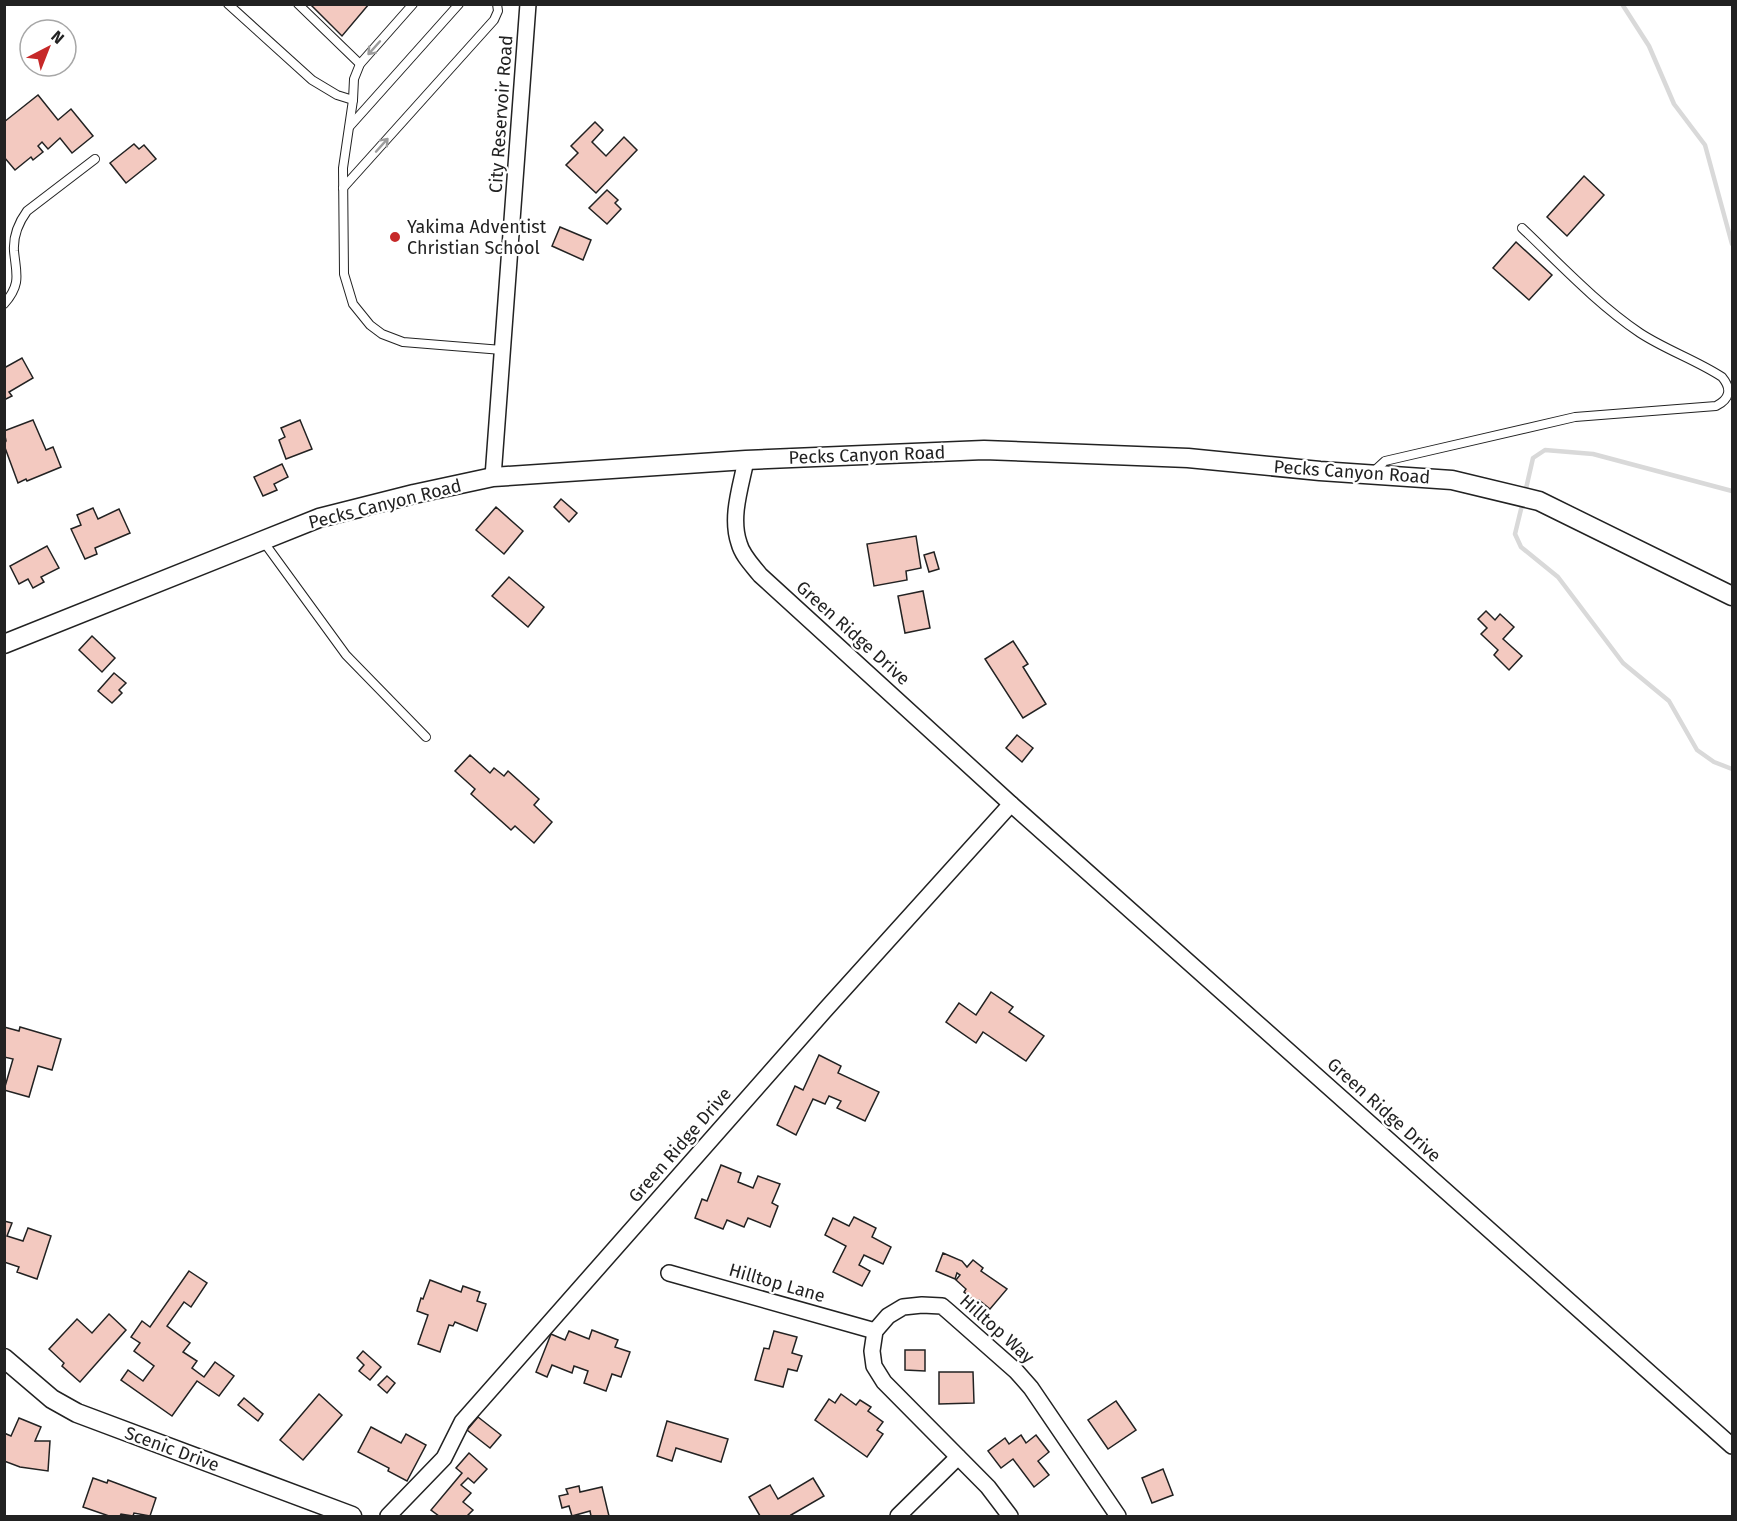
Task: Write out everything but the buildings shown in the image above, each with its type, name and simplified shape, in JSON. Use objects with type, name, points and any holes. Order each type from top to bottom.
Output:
[{"type":"street","name":"City Reservoir Road","points":[[493,477],[528,4]]},
{"type":"street","name":"Pecks Canyon Road","points":[[4,644],[319,518],[493,477],[746,460],[984,450],[1188,458],[1452,480],[1539,501],[1732,596]]},
{"type":"street","name":"Green Ridge Drive","points":[[746,460],[735,520],[738,543],[744,555],[760,574],[1011,804],[1732,1446]]},
{"type":"street","name":"Green Ridge Drive","points":[[388,1516],[444,1458],[462,1422],[826,1009],[1011,804]]},
{"type":"street","name":"Hilltop Lane","points":[[669,1273],[875,1331]]},
{"type":"street","name":"Hilltop Way","points":[[875,1331],[888,1316],[903,1307],[942,1306],[1016,1371],[1031,1388],[1118,1516]]},
{"type":"street","points":[[875,1331],[872,1351],[874,1365],[884,1382],[988,1487],[1010,1516]]},
{"type":"street","name":"Scenic Drive","points":[[4,1358],[51,1399],[77,1413],[352,1516]]},
{"type":"street","points":[[898,1516],[958,1457]]},
{"type":"lane","points":[[228,4],[312,80],[337,95],[352,100]]},
{"type":"lane","points":[[298,4],[360,64]]},
{"type":"lane","points":[[413,4],[360,64],[354,79],[343,168],[344,274],[353,304],[370,325],[382,334],[403,342],[503,350]]},
{"type":"lane","points":[[349,127],[459,4]]},
{"type":"lane","points":[[343,188],[494,20],[498,11],[497,4]]},
{"type":"lane","points":[[4,304],[17,282],[14,249],[20,222],[27,211],[95,159]]},
{"type":"lane","points":[[1371,474],[1385,461],[1575,417],[1716,406],[1724,402],[1729,393],[1729,384],[1722,377],[1654,342],[1600,303],[1522,228]]},
{"type":"lane","points":[[262,540],[346,655],[426,737]]},
{"type":"waterway","points":[[1622,4],[1649,46],[1674,104],[1705,145],[1732,244]]},
{"type":"waterway","points":[[1525,493],[1533,458],[1545,450],[1593,454],[1732,491]]},
{"type":"waterway","points":[[1523,501],[1515,534],[1521,547],[1558,577],[1623,663],[1669,701],[1697,750],[1714,762],[1732,769]]},
{"type":"place","name":"Yakima Adventist Christian School","points":[[395,237]]}]
